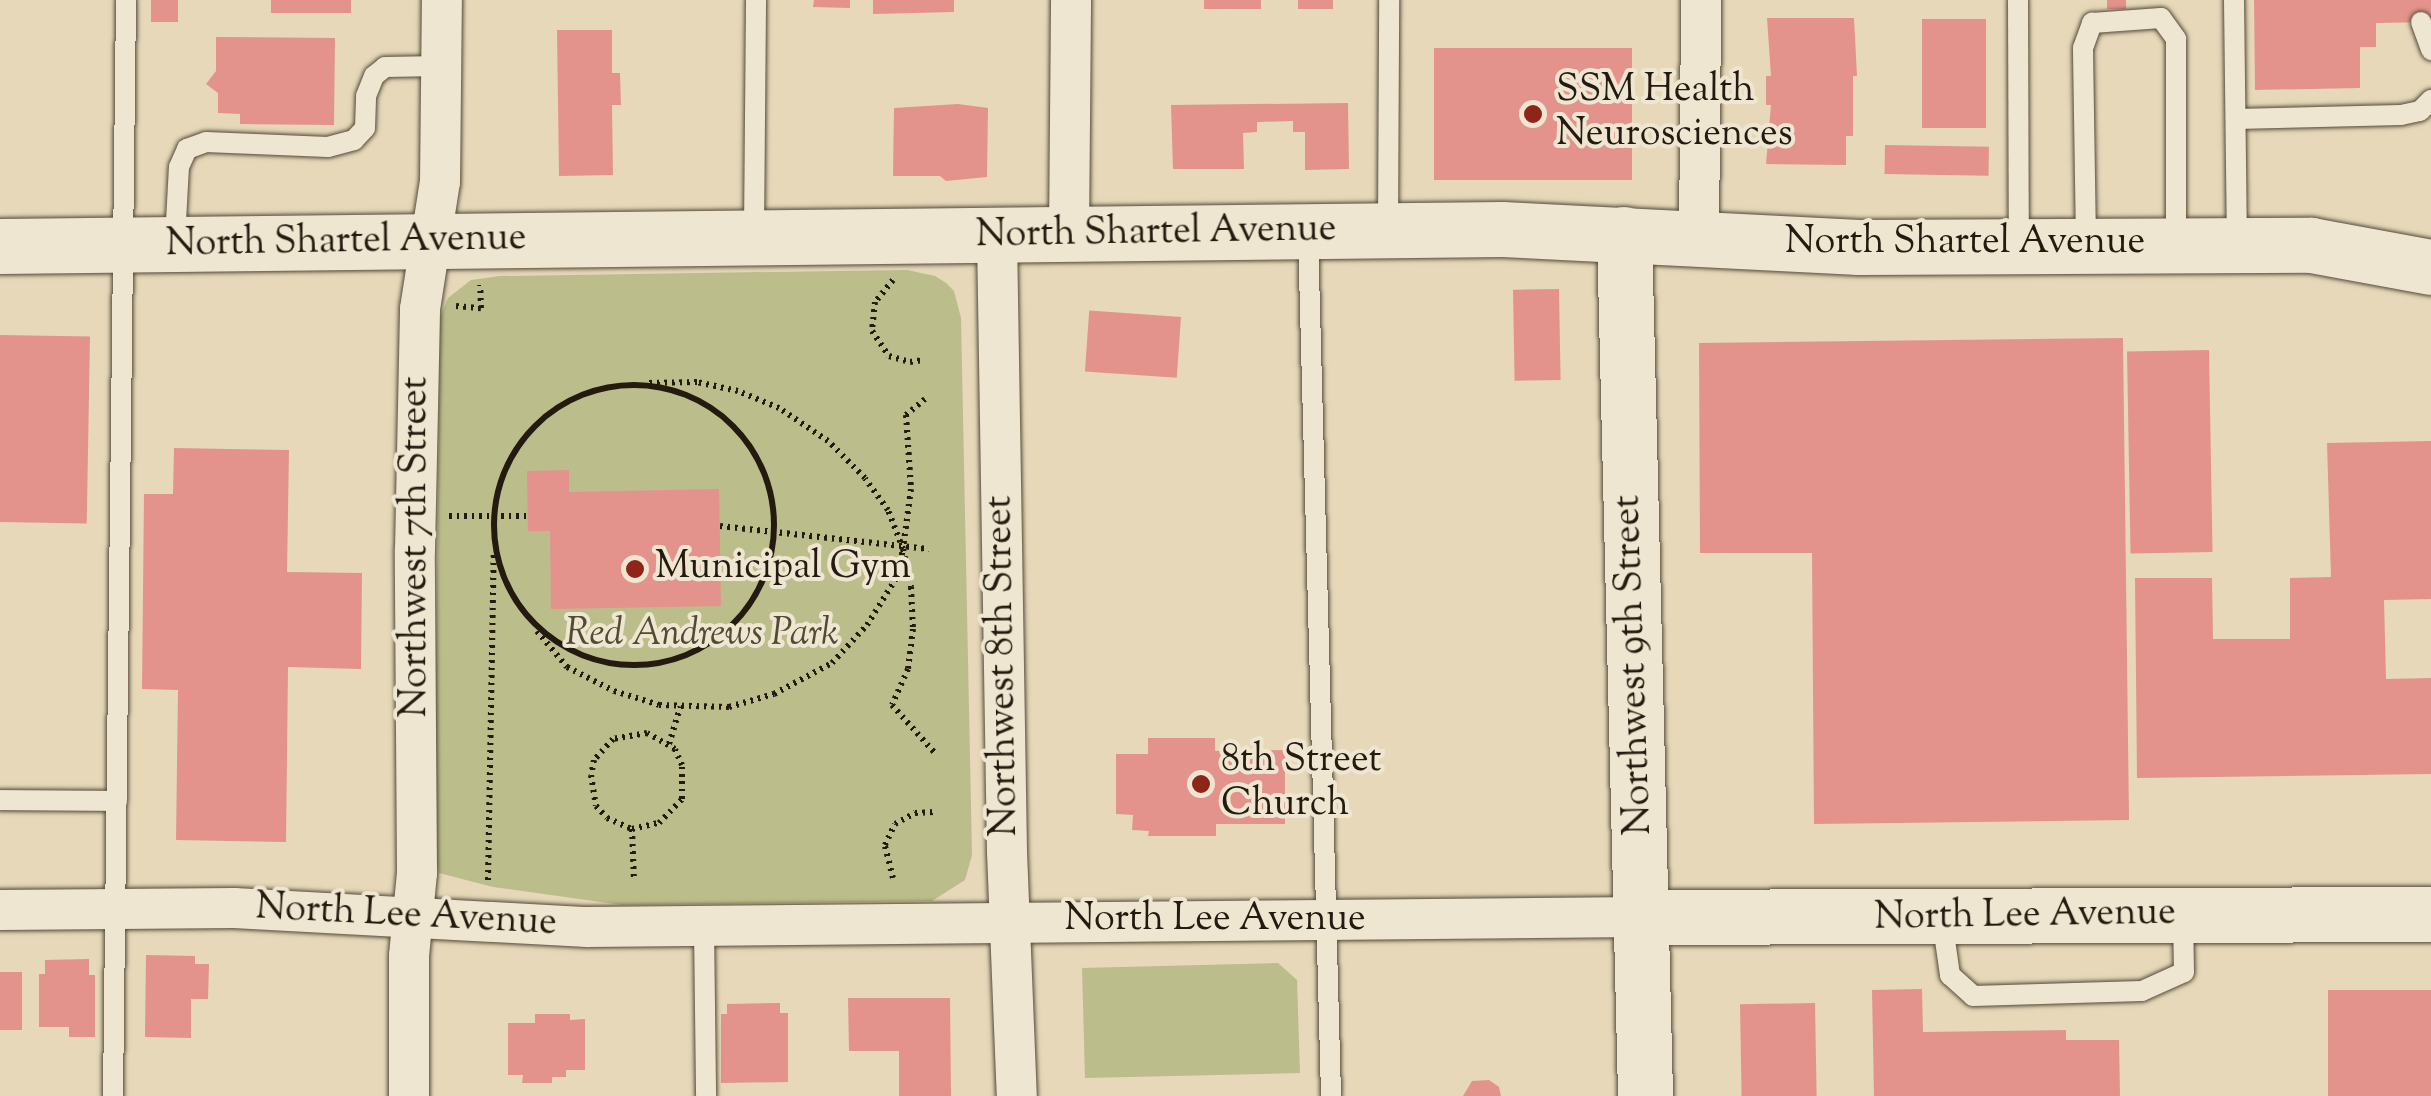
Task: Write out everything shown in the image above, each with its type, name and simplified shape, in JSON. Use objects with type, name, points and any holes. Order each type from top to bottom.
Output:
[{"type":"street","name":"Northwest 7th Street","points":[[409,1096],[417,873],[415,550],[419,346],[440,182],[442,0]]},
{"type":"street","points":[[1069,235],[1072,0]]},
{"type":"street","points":[[1699,240],[1701,0]]},
{"type":"street","name":"North Shartel Avenue","points":[[2311,245],[2370,232],[2431,225]]},
{"type":"street","name":"North Shartel Avenue","points":[[0,246],[1388,231],[1624,234],[1859,247],[2311,245],[2431,267]]},
{"type":"street","name":"Northwest 9th Street","points":[[1624,234],[1645,1096]]},
{"type":"street","name":"Northwest 8th Street","points":[[998,236],[1017,1096]]},
{"type":"street","name":"North Lee Avenue","points":[[0,910],[115,908],[588,927],[2431,914]]},
{"type":"lane","points":[[113,1096],[116,801],[149,245],[126,0]]},
{"type":"lane","points":[[754,238],[756,0]]},
{"type":"lane","points":[[1388,231],[1389,0]]},
{"type":"lane","points":[[2018,0],[2019,244]]},
{"type":"lane","points":[[2234,0],[2237,244]]},
{"type":"lane","points":[[2086,244],[2083,48],[2092,23],[2161,18],[2176,39],[2176,244]]},
{"type":"lane","points":[[2421,22],[2431,50]]},
{"type":"lane","points":[[149,245],[187,150],[206,142],[328,146],[354,140],[365,128],[366,96],[374,76],[384,67],[441,66]]},
{"type":"lane","points":[[2236,119],[2400,115],[2420,110],[2431,100]]},
{"type":"lane","points":[[1308,232],[1331,1096]]},
{"type":"lane","points":[[0,800],[116,801]]},
{"type":"lane","points":[[1942,918],[1950,975],[1973,996],[2142,991],[2184,972],[2183,916]]},
{"type":"lane","points":[[704,926],[706,1096]]},
{"type":"path","points":[[894,280],[875,302],[872,331],[889,356],[910,362],[923,360]]},
{"type":"path","points":[[488,880],[494,516],[503,473],[540,420],[578,396],[675,380],[718,386],[758,398],[806,424],[865,478],[888,510],[911,587],[908,669],[892,705],[934,752]]},
{"type":"path","points":[[532,623],[549,638],[600,661],[652,664],[688,656],[722,636],[754,599],[772,555],[776,530],[768,481],[745,440],[709,408],[641,384]]},
{"type":"path","points":[[494,534],[506,584],[549,650],[589,681],[630,698],[680,707],[751,702],[805,680],[832,663],[867,625],[888,594],[903,550],[911,489],[906,414],[926,400]]},
{"type":"path","points":[[442,516],[528,516]]},
{"type":"path","points":[[720,526],[776,530],[903,550],[929,549]]},
{"type":"path","points":[[669,744],[680,707]]},
{"type":"path","points":[[647,733],[669,744],[682,765],[682,799],[659,823],[632,829],[606,818],[596,806],[590,790],[594,760],[613,739],[647,733]]},
{"type":"path","points":[[893,878],[884,856],[889,835],[906,817],[934,812]]},
{"type":"path","points":[[632,829],[634,881]]},
{"type":"green space","name":"Red Andrews Park","points":[[907,270],[935,276],[946,283],[954,291],[961,318],[972,855],[965,880],[932,901],[622,905],[493,887],[439,873],[434,848],[440,317],[448,298],[471,280],[500,276]]},
{"type":"green space","points":[[1278,963],[1297,980],[1300,1073],[1085,1078],[1082,968]]},
{"type":"building","points":[[151,0],[178,0],[178,22],[151,22]]},
{"type":"building","points":[[271,0],[351,0],[351,13],[271,13]]},
{"type":"building","points":[[814,0],[850,0],[850,8],[813,7]]},
{"type":"building","points":[[873,0],[954,0],[954,12],[873,14]]},
{"type":"building","points":[[1204,0],[1261,0],[1261,9],[1204,9]]},
{"type":"building","points":[[1298,0],[1333,0],[1333,9],[1298,9]]},
{"type":"building","points":[[2107,0],[2126,0],[2126,9],[2107,9]]},
{"type":"building","points":[[2254,0],[2431,0],[2431,22],[2376,23],[2376,47],[2360,47],[2360,88],[2255,90]]},
{"type":"building","points":[[1767,18],[1854,18],[1857,76],[1853,76],[1853,136],[1846,136],[1846,165],[1766,164],[1771,105],[1766,105],[1766,76],[1771,76]]},
{"type":"building","points":[[1922,19],[1986,19],[1986,128],[1922,128]]},
{"type":"building","points":[[557,30],[612,30],[612,73],[620,73],[621,105],[612,105],[613,175],[559,176]]},
{"type":"building","points":[[216,37],[335,38],[334,125],[240,124],[240,114],[218,113],[218,93],[206,84],[216,71]]},
{"type":"building","points":[[1434,48],[1632,48],[1632,180],[1434,180]]},
{"type":"building","points":[[1348,103],[1349,169],[1305,170],[1305,132],[1293,132],[1293,121],[1257,122],[1257,132],[1243,133],[1244,169],[1173,169],[1171,105]]},
{"type":"building","points":[[958,104],[988,108],[987,177],[946,181],[940,176],[893,176],[894,108]]},
{"type":"building","points":[[1885,145],[1989,147],[1988,176],[1884,174]]},
{"type":"building","points":[[1559,289],[1561,380],[1515,381],[1513,290]]},
{"type":"building","points":[[1089,311],[1181,317],[1177,378],[1085,371]]},
{"type":"building","points":[[0,335],[90,337],[87,524],[0,522]]},
{"type":"building","points":[[2123,338],[2129,820],[1814,824],[1812,553],[1700,553],[1699,343]]},
{"type":"building","points":[[2209,350],[2213,552],[2131,553],[2127,351]]},
{"type":"building","points":[[2431,441],[2431,599],[2384,600],[2386,679],[2431,678],[2431,774],[2137,778],[2135,578],[2212,578],[2213,639],[2290,639],[2290,578],[2331,577],[2327,443]]},
{"type":"building","points":[[174,448],[289,450],[287,572],[362,573],[361,669],[288,667],[286,842],[176,840],[178,690],[142,689],[144,494],[173,494]]},
{"type":"building","name":"Municipal Gym","points":[[569,470],[569,492],[719,489],[721,606],[551,609],[550,531],[528,531],[527,471]]},
{"type":"building","name":"8th Street Church","points":[[1148,738],[1215,738],[1215,751],[1285,750],[1285,824],[1216,824],[1216,836],[1148,836],[1149,831],[1132,830],[1133,815],[1116,814],[1116,754],[1148,754]]},
{"type":"building","points":[[146,955],[195,956],[195,964],[209,964],[208,999],[191,999],[191,1038],[145,1037]]},
{"type":"building","points":[[89,959],[89,975],[95,975],[95,1037],[69,1037],[69,1027],[39,1027],[39,974],[45,974],[45,960]]},
{"type":"building","points":[[0,972],[22,972],[22,1030],[0,1030]]},
{"type":"building","points":[[1922,989],[1923,1032],[2066,1030],[2066,1040],[2119,1040],[2120,1096],[1874,1096],[1872,990]]},
{"type":"building","points":[[2328,990],[2431,990],[2431,1096],[2328,1096]]},
{"type":"building","points":[[848,998],[950,998],[951,1096],[899,1096],[899,1051],[849,1051]]},
{"type":"building","points":[[780,1003],[780,1013],[788,1013],[788,1082],[721,1083],[721,1014],[727,1014],[727,1004]]},
{"type":"building","points":[[1815,1003],[1817,1096],[1742,1096],[1740,1004]]},
{"type":"building","points":[[535,1014],[570,1014],[570,1020],[585,1019],[585,1070],[566,1070],[566,1077],[552,1077],[552,1083],[522,1083],[523,1075],[508,1075],[508,1023],[535,1023]]},
{"type":"building","points":[[1489,1080],[1499,1087],[1501,1096],[1463,1096],[1472,1081]]},
{"type":"place","name":"SSM Health Neurosciences","points":[[1533,114]]},
{"type":"place","name":"Municipal Gym","points":[[635,569]]},
{"type":"place","name":"8th Street Church","points":[[1201,784]]}]
